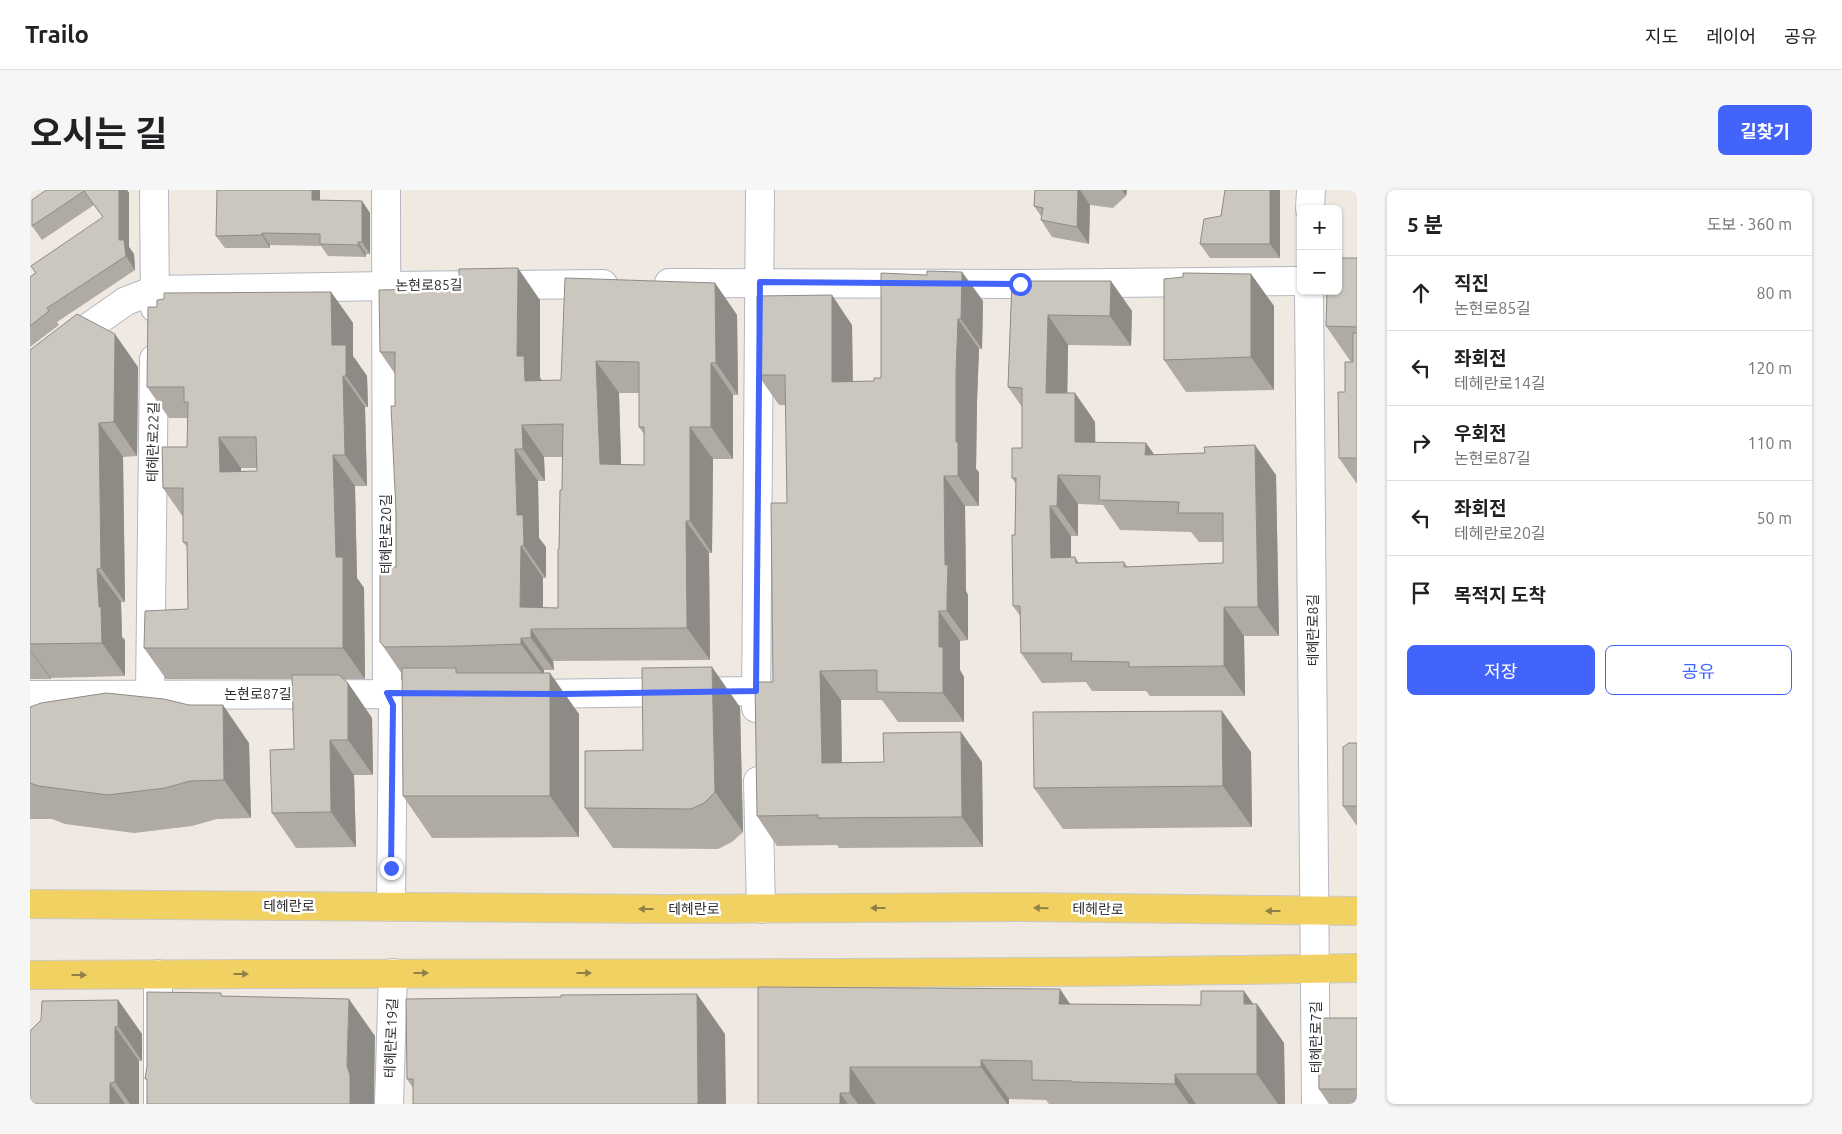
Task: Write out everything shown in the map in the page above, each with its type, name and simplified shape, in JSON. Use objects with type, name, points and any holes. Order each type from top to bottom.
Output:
[{"type":"main road","name":"테헤란로","points":[[30,904],[760,909],[1022,907],[1357,911]]},
{"type":"main road","points":[[30,975],[393,973],[761,986],[1357,968]]},
{"type":"street","name":"테헤란로22길","points":[[150,694],[155,290],[154,190]]},
{"type":"street","name":"테헤란로20길","points":[[386,190],[387,693],[393,705],[391,906]]},
{"type":"street","points":[[757,729],[760,190]]},
{"type":"street","points":[[1310,205],[1311,190]]},
{"type":"street","name":"논현로85길","points":[[30,368],[126,301],[155,290],[760,282],[1020,284],[1297,281]]},
{"type":"street","name":"테헤란로8길","points":[[1309,295],[1316,969]]},
{"type":"street","points":[[505,694],[756,691]]},
{"type":"street","name":"논현로87길","points":[[30,695],[466,694]]},
{"type":"street","points":[[758,758],[760,909]]},
{"type":"street","name":"테헤란로7길","points":[[1316,969],[1316,1104]]},
{"type":"street","name":"테헤란로19길","points":[[389,1104],[393,973]]},
{"type":"street","points":[[158,974],[158,1104]]},
{"type":"building","points":[[46,190],[119,190],[119,240],[124,240],[126,256],[47,308],[49,311],[30,326],[30,277],[36,273],[31,266],[103,217],[84,191],[32,226],[32,200]]},
{"type":"building","points":[[217,190],[312,190],[312,200],[362,201],[362,242],[358,242],[358,245],[320,244],[320,234],[262,233],[262,235],[216,236]]},
{"type":"building","points":[[1035,190],[1078,190],[1077,227],[1041,220],[1043,208],[1034,206]]},
{"type":"building","points":[[1225,190],[1270,190],[1270,244],[1200,244],[1204,219],[1221,216]]},
{"type":"building","points":[[1342,258],[1357,258],[1357,327],[1326,326],[1327,295],[1342,295]]},
{"type":"building","points":[[518,268],[517,356],[524,356],[525,381],[561,380],[565,278],[715,283],[716,363],[711,363],[711,427],[690,427],[690,521],[686,521],[687,628],[531,629],[531,638],[521,638],[521,644],[385,647],[380,642],[380,567],[396,567],[396,512],[391,406],[395,406],[395,352],[380,352],[379,290],[459,288],[459,269]],"holes":[[[596,361],[639,362],[639,427],[644,427],[644,465],[600,464]],[[563,424],[562,490],[560,490],[558,549],[558,608],[520,607],[521,546],[524,546],[523,515],[517,515],[515,449],[523,449],[522,425]]]},
{"type":"building","points":[[927,271],[962,272],[961,319],[958,319],[956,372],[958,476],[944,476],[945,565],[948,565],[947,611],[939,611],[939,647],[943,647],[943,693],[877,692],[877,670],[820,671],[822,763],[884,762],[883,733],[961,732],[962,817],[818,818],[818,815],[757,816],[755,682],[773,682],[771,503],[787,503],[785,375],[758,375],[757,296],[832,295],[832,382],[874,381],[874,378],[881,378],[881,273],[927,275]]},
{"type":"building","points":[[1183,273],[1251,274],[1251,357],[1164,360],[1164,279],[1183,277]]},
{"type":"building","points":[[1012,281],[1111,281],[1110,316],[1048,315],[1046,393],[1075,393],[1075,442],[1146,443],[1145,455],[1205,453],[1204,447],[1255,445],[1258,607],[1224,607],[1224,666],[1129,667],[1129,662],[1071,661],[1072,653],[1021,653],[1020,606],[1013,606],[1012,535],[1015,535],[1016,478],[1012,478],[1012,448],[1022,448],[1022,388],[1008,387]],"holes":[[[1058,475],[1100,476],[1099,500],[1179,502],[1178,513],[1223,513],[1223,563],[1124,567],[1124,562],[1076,563],[1075,557],[1051,558],[1050,506],[1057,506]]]},
{"type":"building","points":[[331,292],[332,345],[346,345],[346,376],[343,376],[345,455],[333,455],[336,557],[343,557],[343,648],[144,648],[145,611],[188,609],[187,542],[183,542],[183,488],[163,488],[162,447],[187,447],[188,402],[184,402],[184,387],[147,387],[148,307],[157,307],[157,300],[164,299],[164,293]],"holes":[[[219,437],[256,437],[257,471],[220,472]]]},
{"type":"building","points":[[77,314],[115,334],[114,422],[99,423],[101,568],[97,569],[102,643],[30,644],[30,350]]},
{"type":"building","points":[[1353,333],[1357,333],[1357,458],[1339,458],[1338,392],[1345,392],[1345,362],[1353,362]]},
{"type":"building","points":[[712,667],[715,792],[704,803],[691,809],[585,808],[585,751],[643,750],[642,668]]},
{"type":"building","points":[[402,668],[456,668],[456,673],[550,673],[550,796],[403,796]]},
{"type":"building","points":[[292,675],[339,675],[348,683],[348,740],[330,740],[331,812],[272,813],[270,750],[294,749]]},
{"type":"building","points":[[106,693],[164,699],[189,705],[223,705],[224,780],[190,781],[165,788],[108,795],[39,786],[30,783],[30,707],[41,703]]},
{"type":"building","points":[[1222,711],[1223,786],[1034,788],[1033,712]]},
{"type":"building","points":[[1349,743],[1357,743],[1357,806],[1343,806],[1343,747]]},
{"type":"building","points":[[758,987],[1060,989],[1059,1004],[1201,1005],[1201,991],[1244,991],[1244,1004],[1257,1004],[1257,1074],[1175,1074],[1175,1084],[1032,1080],[1032,1061],[981,1060],[981,1067],[850,1067],[850,1093],[840,1093],[840,1104],[758,1104]]},
{"type":"building","points":[[147,992],[221,993],[221,996],[349,999],[347,1066],[350,1075],[350,1104],[147,1104],[147,1079],[145,1079],[147,1066]]},
{"type":"building","points":[[697,994],[698,1104],[413,1104],[413,1079],[407,1079],[406,999]]},
{"type":"building","points":[[118,1000],[118,1026],[115,1027],[115,1082],[110,1083],[110,1104],[30,1104],[30,1031],[41,1020],[42,1001]]},
{"type":"building","points":[[1318,1018],[1357,1018],[1357,1089],[1319,1089]]},
{"type":"route","points":[[391,868],[393,705],[387,693],[564,694],[756,691],[760,282],[1020,284]]}]
